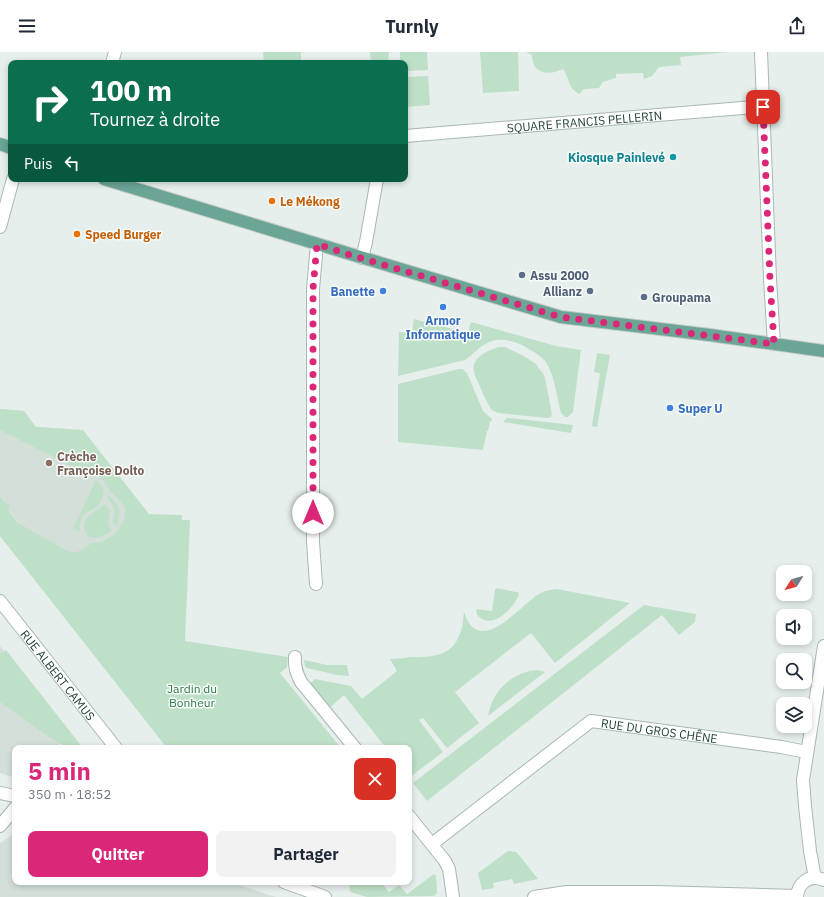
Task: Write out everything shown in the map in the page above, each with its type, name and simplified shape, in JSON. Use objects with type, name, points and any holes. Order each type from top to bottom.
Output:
[{"type":"main road","points":[[114,182],[561,317],[824,351]]},
{"type":"street","points":[[761,52],[774,344]]},
{"type":"street","name":"SQUARE FRANCIS PELLERIN","points":[[408,136],[763,107]]},
{"type":"street","points":[[0,227],[12,182]]},
{"type":"street","points":[[362,258],[376,182]]},
{"type":"street","points":[[316,584],[313,542],[313,289],[317,244]]},
{"type":"street","name":"RUE ALBERT CAMUS","points":[[0,601],[114,745]]},
{"type":"street","points":[[534,897],[567,892],[797,897],[800,886],[804,881],[809,879],[820,879],[810,851],[804,806],[803,780],[824,646]]},
{"type":"street","points":[[295,657],[294,666],[301,682],[353,745]]},
{"type":"street","name":"RUE DU GROS CHÊNE","points":[[432,844],[591,721],[774,746],[807,752]]},
{"type":"street","points":[[0,793],[12,795]]},
{"type":"street","points":[[0,826],[12,812]]},
{"type":"street","points":[[412,820],[445,861],[449,869],[454,897]]},
{"type":"street","points":[[292,885],[324,897]]},
{"type":"shaded area","name":"Crèche Françoise Dolto","points":[[0,409],[24,411],[36,427],[71,429],[140,517],[94,554],[72,561],[27,534],[8,510],[0,496]]},
{"type":"shaded area","points":[[0,646],[64,728],[59,745],[12,745],[12,777],[0,773]]},
{"type":"shaded area","points":[[12,835],[12,885],[239,885],[276,897],[0,897],[0,843]]},
{"type":"green space","points":[[263,52],[301,52],[301,60],[264,60]]},
{"type":"green space","points":[[370,52],[389,52],[388,60],[371,60]]},
{"type":"green space","points":[[400,52],[427,52],[428,70],[408,71],[408,60],[400,60]]},
{"type":"green space","points":[[480,52],[518,52],[519,91],[483,93]]},
{"type":"green space","points":[[526,52],[728,52],[680,57],[681,65],[659,67],[652,76],[644,79],[643,73],[616,74],[616,78],[603,82],[599,88],[584,89],[579,94],[570,85],[563,69],[547,73],[542,72],[535,66],[532,55]]},
{"type":"green space","points":[[428,76],[430,105],[408,107],[408,77]]},
{"type":"green space","points":[[414,319],[468,333],[471,322],[556,346],[581,350],[573,412],[568,417],[565,417],[561,413],[553,378],[545,361],[522,345],[507,340],[488,342],[465,360],[398,376],[399,332],[413,333]]},
{"type":"green space","points":[[499,347],[505,347],[522,355],[536,364],[543,373],[552,414],[551,417],[547,418],[499,413],[491,409],[476,378],[474,366],[475,362],[481,355]]},
{"type":"green space","points":[[597,353],[610,355],[597,427],[592,426],[600,373],[594,372]]},
{"type":"green space","points":[[462,369],[467,373],[483,411],[492,419],[487,431],[483,450],[398,442],[398,384]]},
{"type":"green space","name":"Jardin du Bonheur","points":[[0,409],[24,411],[36,427],[83,430],[149,514],[182,515],[182,520],[190,520],[185,641],[288,657],[287,667],[280,673],[339,745],[165,745],[0,536],[0,496],[4,502],[10,505],[8,510],[18,523],[71,552],[82,550],[92,543],[102,542],[116,533],[125,517],[125,507],[109,490],[105,482],[89,470],[87,474],[0,430]]},
{"type":"green space","points":[[507,418],[573,425],[571,433],[503,422]]},
{"type":"green space","points":[[96,480],[102,486],[104,493],[103,497],[96,507],[87,512],[81,519],[80,532],[73,528]]},
{"type":"green space","points":[[108,495],[119,509],[119,517],[116,526],[113,522],[114,509],[107,498]]},
{"type":"green space","points":[[105,504],[110,511],[108,524],[112,530],[100,537],[91,538],[85,532],[84,523],[89,515]]},
{"type":"green space","points":[[497,588],[518,592],[519,595],[512,607],[501,617],[489,621],[483,619],[477,615],[476,609],[492,611],[495,590]]},
{"type":"green space","points":[[557,589],[630,603],[555,663],[531,633],[455,692],[479,723],[447,748],[423,718],[419,720],[443,752],[412,776],[412,745],[384,745],[344,695],[325,712],[305,688],[315,679],[351,686],[362,699],[397,671],[390,659],[434,656],[447,651],[452,647],[461,631],[464,612],[471,625],[479,631],[489,630],[500,625],[539,594]]},
{"type":"green space","points":[[644,605],[696,614],[695,622],[679,635],[662,615],[427,801],[413,783]]},
{"type":"green space","points":[[6,650],[81,745],[62,745],[0,702],[0,654]]},
{"type":"green space","points":[[304,660],[327,665],[347,665],[349,676],[337,675],[307,668]]},
{"type":"green space","points":[[537,670],[545,672],[488,716],[494,698],[506,683],[518,675]]},
{"type":"green space","points":[[508,851],[516,852],[538,879],[514,884],[512,879],[493,883],[494,888],[482,890],[478,873]]},
{"type":"green space","points":[[434,874],[436,876],[437,893],[433,896],[367,897],[350,892],[349,885],[383,885],[389,892],[399,885],[407,894]]},
{"type":"place","name":"Kiosque Painlevé","points":[[673,157]]},
{"type":"place","name":"Le Mékong","points":[[272,201]]},
{"type":"place","name":"Speed Burger","points":[[77,234]]},
{"type":"place","name":"Assu 2000","points":[[522,275]]},
{"type":"place","name":"Banette","points":[[383,291]]},
{"type":"place","name":"Allianz","points":[[590,291]]},
{"type":"place","name":"Groupama","points":[[644,297]]},
{"type":"place","name":"Armor Informatique","points":[[443,307]]},
{"type":"place","name":"Super U","points":[[670,408]]},
{"type":"place","name":"Crèche Françoise Dolto","points":[[49,463]]},
{"type":"route","points":[[313,513],[313,289],[317,244],[561,317],[774,344],[763,107]]}]
